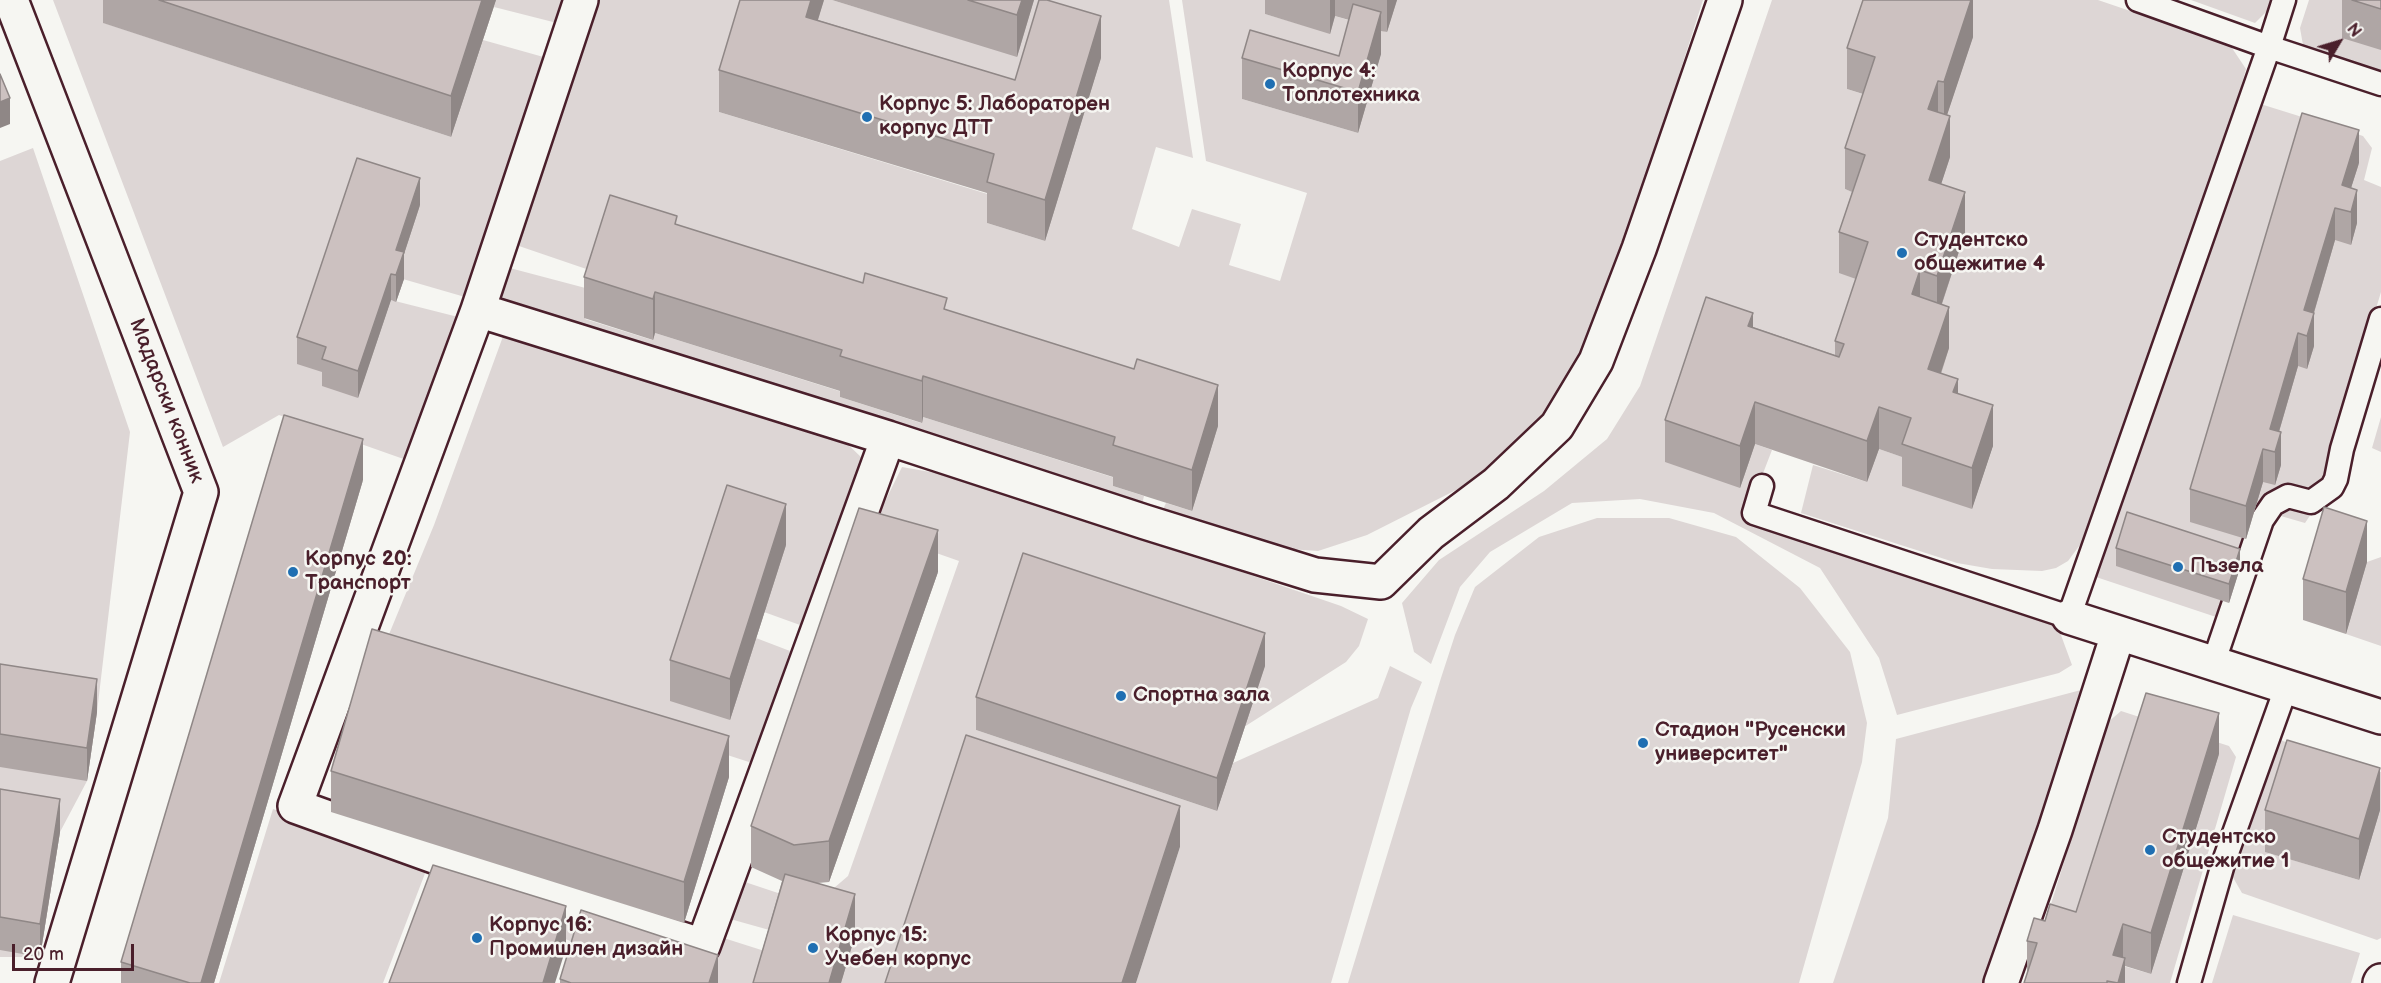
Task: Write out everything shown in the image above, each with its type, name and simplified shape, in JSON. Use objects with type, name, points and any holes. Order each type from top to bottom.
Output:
[{"type":"street","name":"Мадарски конник","points":[[11,0],[201,492],[52,983]]},
{"type":"street","points":[[581,0],[478,310],[295,806],[506,882],[703,946],[888,438]]},
{"type":"street","points":[[478,310],[1315,575],[1381,582],[1431,533],[1496,484],[1557,426],[1596,361],[1635,261],[1725,0]]},
{"type":"street","points":[[2069,617],[2381,717]]},
{"type":"street","points":[[2001,983],[2055,830],[2118,634]]},
{"type":"street","points":[[434,890],[446,860]]},
{"type":"lane","points":[[2138,0],[2381,84]]},
{"type":"lane","points":[[1762,486],[1754,513],[2069,617],[2284,0]]},
{"type":"lane","points":[[2213,664],[2262,520],[2273,504],[2288,496],[2311,502],[2332,487],[2336,479],[2342,449],[2381,319]]},
{"type":"lane","points":[[2189,983],[2223,864],[2286,688]]},
{"type":"shaded area","points":[[53,0],[111,0],[104,23],[451,137],[483,40],[547,58],[465,297],[396,277],[326,374],[358,398],[391,300],[466,319],[412,462],[279,415],[223,447]]},
{"type":"shaded area","points":[[496,0],[569,0],[557,23],[494,7]]},
{"type":"shaded area","points":[[598,0],[753,0],[719,112],[994,196],[987,223],[1045,241],[1101,58],[1040,39],[1015,122],[806,58],[824,0],[832,0],[1017,56],[1034,0],[1169,0],[1193,158],[1156,147],[1132,229],[1179,247],[1192,209],[1241,224],[1229,265],[1280,281],[1307,193],[1206,161],[1182,0],[1270,0],[1265,14],[1330,33],[1335,16],[1387,32],[1397,0],[1703,0],[1588,359],[1556,416],[1515,457],[1464,486],[1367,535],[1318,551],[1260,547],[1158,520],[1166,503],[1192,511],[1218,426],[1138,401],[1134,411],[944,350],[947,340],[866,314],[863,325],[675,266],[677,258],[610,237],[598,273],[516,245]],"holes":[[[1353,46],[1381,54],[1358,133],[1242,99],[1250,72],[1339,97]]]},
{"type":"shaded area","points":[[1772,0],[1877,0],[1847,89],[1875,98],[1845,189],[1865,197],[1868,283],[1836,382],[1748,367],[1755,444],[1772,450],[1745,520],[2058,627],[2072,665],[2059,673],[1897,715],[1879,658],[1820,568],[1714,513],[1640,499],[1572,503],[1490,552],[1460,587],[1431,664],[1414,652],[1402,603],[1439,560],[1544,491],[1607,439],[1640,386]]},
{"type":"shaded area","points":[[1910,0],[2098,0],[2230,45],[2246,69],[2238,97],[2363,136],[2372,148],[2364,180],[2381,187],[2381,292],[2317,505],[2305,523],[2267,512],[2222,619],[2078,571],[2091,530],[2068,561],[2056,568],[2042,571],[1992,569],[1957,563],[1801,513],[1813,465],[1867,482],[1879,449],[1911,460],[1972,509],[1993,447],[1912,336],[1929,221]]},
{"type":"shaded area","points":[[2191,0],[2273,0],[2272,6],[2255,23]]},
{"type":"shaded area","points":[[2309,0],[2354,0],[2381,50],[2381,79],[2303,45],[2300,28]]},
{"type":"shaded area","points":[[33,148],[130,432],[87,781],[60,832],[40,957],[0,957],[0,161]]},
{"type":"shaded area","points":[[506,267],[593,290],[585,319],[652,340],[655,333],[842,392],[840,397],[921,423],[923,417],[1115,478],[1113,486],[1144,496],[1139,517],[493,301]]},
{"type":"shaded area","points":[[505,331],[836,433],[862,458],[800,625],[764,612],[729,720],[756,638],[790,651],[752,763],[385,644],[434,525]]},
{"type":"shaded area","points":[[2381,417],[2381,452],[2372,448]]},
{"type":"shaded area","points":[[902,467],[970,479],[1341,606],[1368,619],[1359,646],[1346,662],[1244,727],[1265,666],[1023,586],[976,730],[1217,811],[1233,763],[1378,698],[1390,666],[1422,682],[1411,708],[1331,983],[1136,983],[1180,847],[966,777],[899,983],[841,983],[855,936],[785,915],[780,933],[723,917],[736,879],[784,895],[820,900],[848,876],[959,561],[871,530]]},
{"type":"shaded area","name":"Стадион \"Русенски университет\"","points":[[1597,518],[1669,518],[1736,537],[1800,588],[1850,652],[1867,723],[1862,762],[1799,983],[1348,983],[1441,678],[1455,635],[1475,587],[1539,537]]},
{"type":"shaded area","points":[[2381,557],[2381,646],[2346,634],[2367,562]]},
{"type":"shaded area","points":[[2081,690],[1990,983],[1833,983],[1888,818],[1896,739]]},
{"type":"shaded area","points":[[2121,711],[2229,746],[2236,757],[2170,983],[2118,983],[2123,966],[2151,974],[2219,754],[2076,953],[2034,959],[2107,723]]},
{"type":"shaded area","points":[[2270,736],[2309,751],[2266,852],[2359,880],[2337,757],[2381,772],[2381,938],[2377,940],[2242,893],[2231,874]]},
{"type":"shaded area","points":[[273,809],[429,863],[383,983],[219,983]]},
{"type":"shaded area","points":[[529,897],[711,934],[774,954],[765,983],[695,983],[520,923]]},
{"type":"shaded area","points":[[2233,915],[2360,953],[2351,983],[2212,983]]},
{"type":"building","points":[[159,0],[482,0],[451,96]]},
{"type":"building","points":[[740,0],[811,0],[806,17],[1015,80],[1039,0],[1047,0],[1101,16],[1045,200],[987,182],[994,154],[719,70]]},
{"type":"building","points":[[968,0],[1022,0],[1017,15]]},
{"type":"building","name":"Студентско общежитие 4","points":[[1863,0],[1971,0],[1944,82],[1938,81],[1928,109],[1950,116],[1929,180],[1965,192],[1937,276],[1920,270],[1912,294],[1949,307],[1928,369],[1958,379],[1953,392],[1993,405],[1972,468],[1902,444],[1911,418],[1879,407],[1867,441],[1755,402],[1740,446],[1665,420],[1706,297],[1753,313],[1748,326],[1839,357],[1844,344],[1835,341],[1868,242],[1839,232],[1865,155],[1845,148],[1875,57],[1847,48]]},
{"type":"building","points":[[2352,0],[2381,0],[2381,9]]},
{"type":"building","points":[[1353,4],[1381,12],[1358,92],[1242,58],[1250,30],[1339,56]]},
{"type":"building","points":[[0,74],[10,98],[0,102]]},
{"type":"building","points":[[2302,113],[2359,130],[2342,185],[2357,190],[2351,212],[2335,208],[2304,310],[2314,313],[2307,336],[2298,333],[2270,429],[2281,432],[2275,452],[2263,449],[2246,506],[2190,489]]},
{"type":"building","points":[[357,158],[420,178],[396,250],[404,252],[396,275],[391,274],[358,371],[322,359],[326,347],[297,337]]},
{"type":"building","points":[[610,195],[677,216],[675,224],[863,283],[865,273],[947,298],[944,309],[1134,369],[1137,359],[1218,385],[1192,470],[1113,445],[1115,437],[923,376],[922,381],[840,356],[842,350],[655,292],[653,299],[584,277]]},
{"type":"building","points":[[284,415],[363,439],[201,983],[190,983],[121,962]]},
{"type":"building","points":[[727,485],[786,504],[730,679],[670,660]]},
{"type":"building","points":[[2324,507],[2367,521],[2346,592],[2303,579]]},
{"type":"building","points":[[859,508],[938,530],[829,841],[794,845],[751,826]]},
{"type":"building","points":[[2127,512],[2240,549],[2229,584],[2116,548]]},
{"type":"building","name":"Спортна зала","points":[[1023,553],[1265,633],[1217,778],[976,697]]},
{"type":"building","points":[[372,629],[729,736],[684,882],[331,771]]},
{"type":"building","points":[[0,664],[97,679],[87,748],[0,734]]},
{"type":"building","name":"Студентско общежитие 1","points":[[2146,693],[2219,713],[2151,933],[2123,924],[2113,955],[2125,958],[2118,983],[2107,981],[2107,983],[2024,983],[2037,943],[2027,941],[2034,918],[2045,921],[2050,904],[2076,912]]},
{"type":"building","points":[[966,735],[1180,806],[1122,983],[885,983]]},
{"type":"building","points":[[2287,740],[2380,768],[2359,839],[2265,810]]},
{"type":"building","points":[[0,789],[60,799],[40,924],[0,917]]},
{"type":"building","points":[[433,865],[566,906],[543,983],[389,983]]},
{"type":"building","points":[[785,874],[855,894],[829,983],[753,983]]},
{"type":"building","points":[[581,910],[718,955],[709,983],[571,983],[560,979]]},
{"type":"place","name":"Корпус 4: Топлотехника","points":[[1270,84]]},
{"type":"place","name":"Корпус 5: Лабораторен корпус ДТТ","points":[[867,117]]},
{"type":"place","name":"Студентско общежитие 4","points":[[1902,253]]},
{"type":"place","name":"Пъзела","points":[[2178,567]]},
{"type":"place","name":"Корпус 20: Транспорт","points":[[293,572]]},
{"type":"place","name":"Спортна зала","points":[[1121,696]]},
{"type":"place","name":"Стадион \"Русенски университет\"","points":[[1643,743]]},
{"type":"place","name":"Студентско общежитие 1","points":[[2150,850]]},
{"type":"place","name":"Корпус 16: Промишлен дизайн","points":[[477,938]]},
{"type":"place","name":"Корпус 15: Учебен корпус","points":[[813,948]]}]
